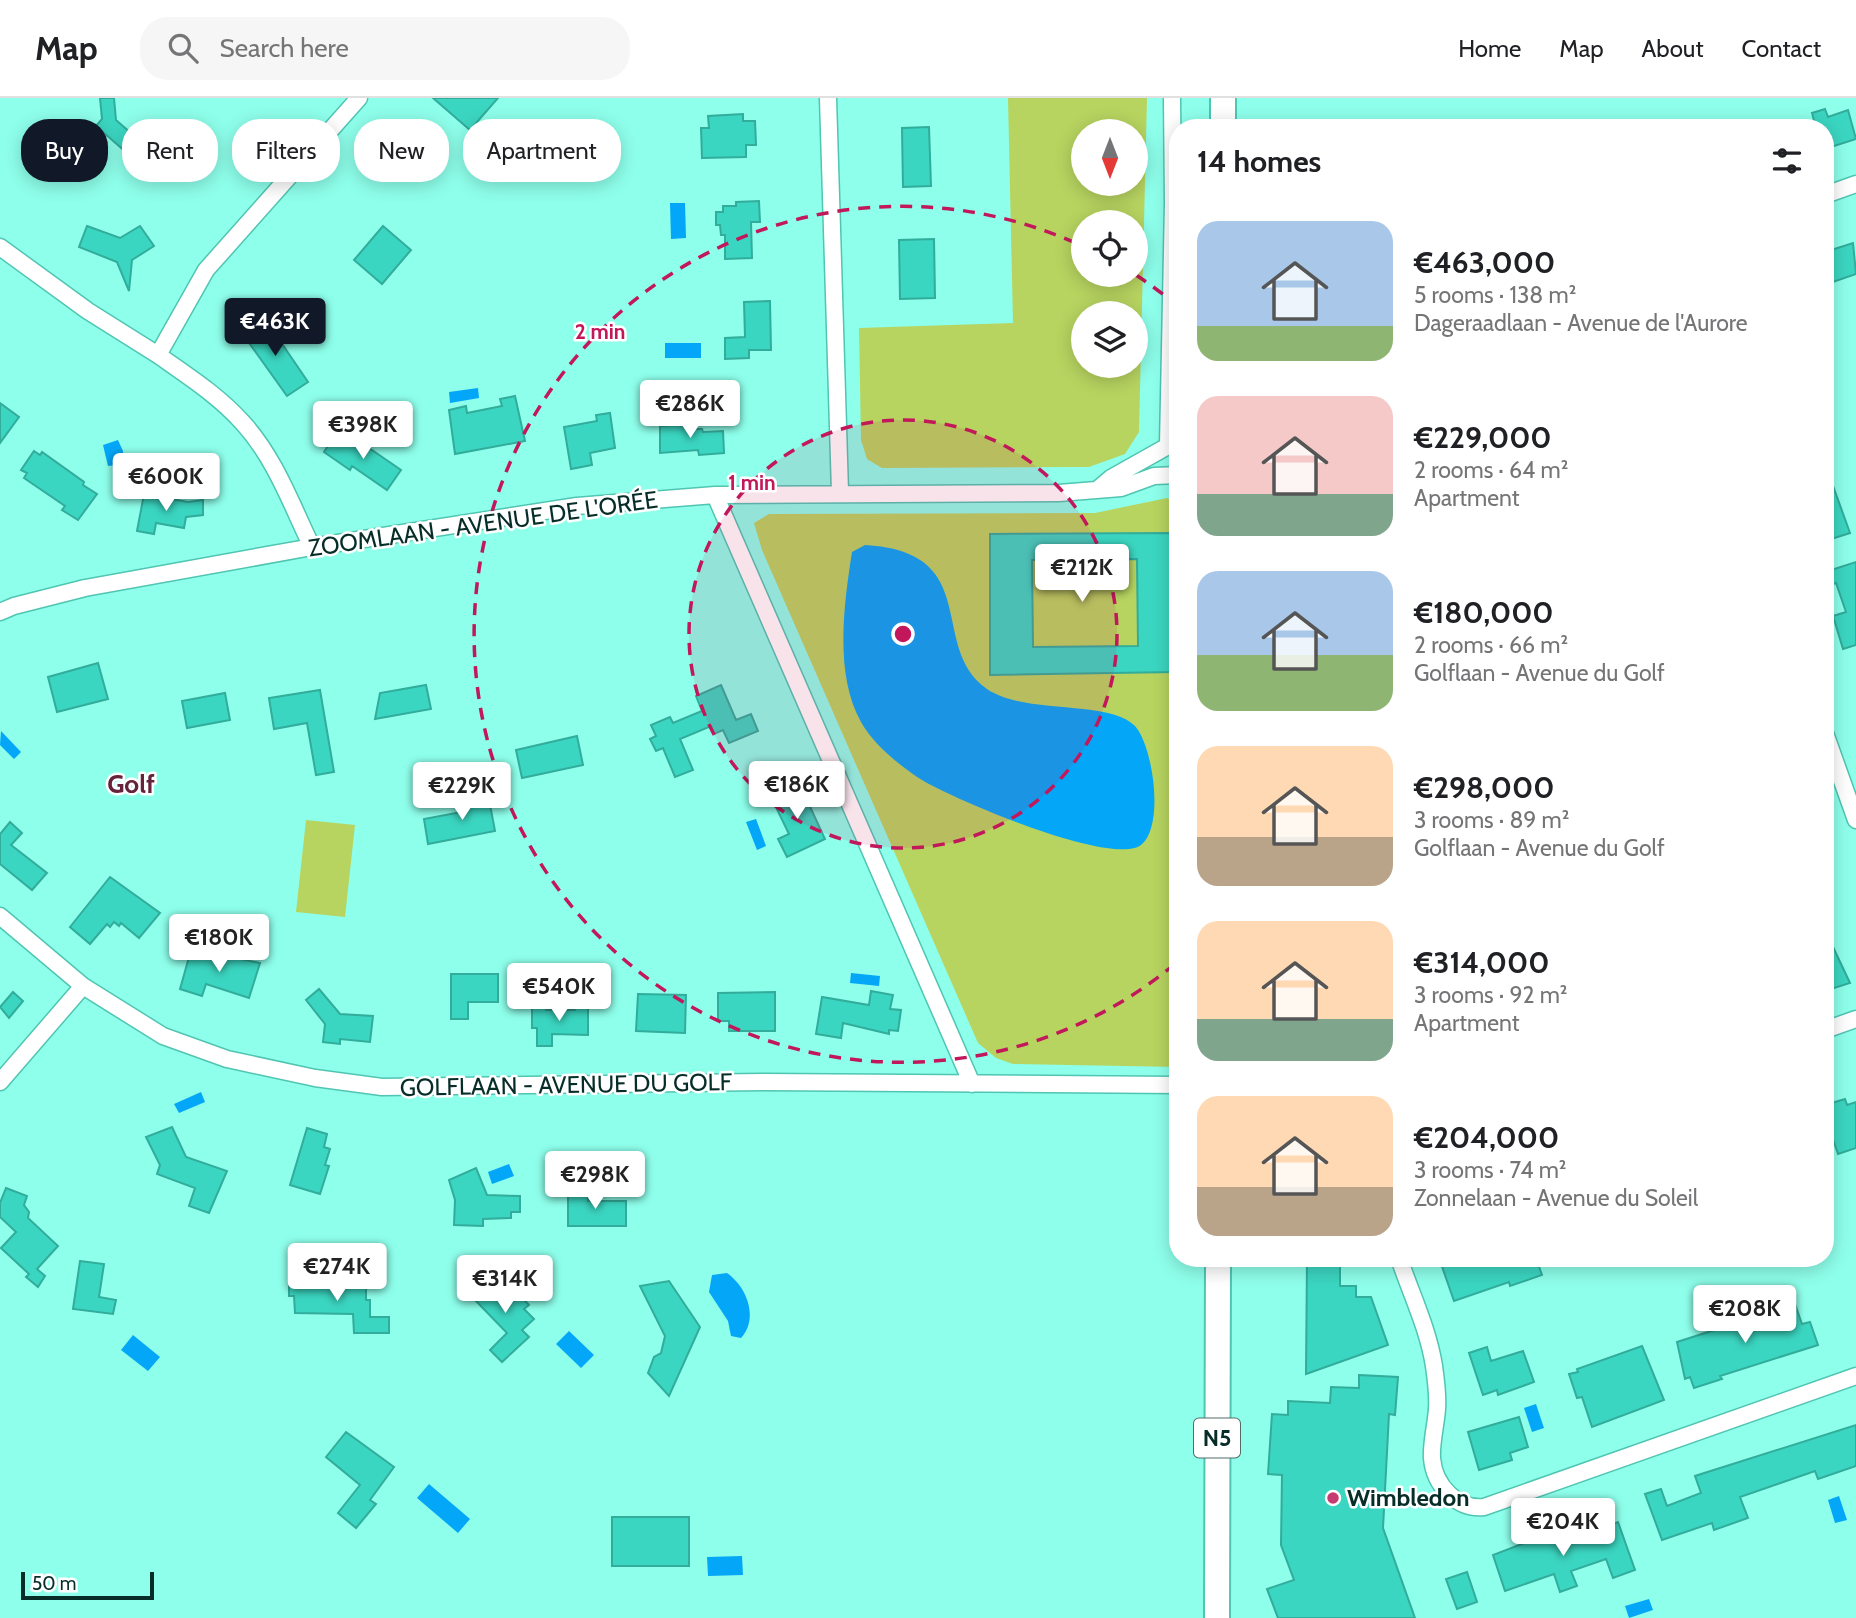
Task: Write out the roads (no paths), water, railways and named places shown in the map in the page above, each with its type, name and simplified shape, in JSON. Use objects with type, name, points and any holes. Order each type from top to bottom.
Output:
[{"type":"main road","points":[[1223,98],[1223,119]]},
{"type":"main road","name":"N5","points":[[1217,1267],[1217,1618]]},
{"type":"street","points":[[158,355],[206,270],[359,98]]},
{"type":"street","points":[[828,98],[840,492]]},
{"type":"street","points":[[1172,98],[1172,119]]},
{"type":"street","points":[[1834,192],[1856,184]]},
{"type":"street","points":[[0,247],[88,312],[158,355],[220,400],[245,425],[267,457],[312,547]]},
{"type":"street","name":"ZOOMLAAN - AVENUE DE L'ORÉE","points":[[1098,489],[1111,478],[1169,448]]},
{"type":"street","name":"ZOOMLAAN - AVENUE DE L'ORÉE","points":[[0,612],[85,588],[312,547],[577,506],[715,495],[840,492],[1059,493],[1121,488],[1154,476],[1169,475]]},
{"type":"street","points":[[715,495],[972,1084]]},
{"type":"street","points":[[1834,758],[1856,820]]},
{"type":"street","name":"GOLFLAAN - AVENUE DU GOLF","points":[[0,916],[83,986],[163,1036],[228,1059],[315,1078],[382,1087],[763,1082],[1169,1085]]},
{"type":"street","points":[[0,1082],[83,986]]},
{"type":"street","points":[[1834,1027],[1856,1019]]},
{"type":"street","points":[[1402,1267],[1427,1333],[1434,1367],[1438,1407],[1432,1459],[1438,1478],[1455,1501],[1470,1508],[1484,1507],[1856,1376]]},
{"type":"water","points":[[670,203],[685,203],[686,238],[671,239]]},
{"type":"water","points":[[665,343],[701,343],[701,358],[665,358]]},
{"type":"water","points":[[478,388],[479,398],[450,403],[449,392]]},
{"type":"water","points":[[118,440],[123,451],[123,464],[108,466],[103,445]]},
{"type":"water","points":[[144,478],[173,483],[171,493],[142,488]]},
{"type":"water","points":[[865,545],[903,552],[927,566],[942,585],[961,654],[973,676],[994,693],[1028,703],[1108,713],[1124,718],[1135,726],[1147,750],[1154,786],[1153,821],[1141,845],[1125,849],[1099,847],[997,815],[922,780],[880,747],[861,722],[853,703],[844,661],[844,616],[852,552]]},
{"type":"water","points":[[1,731],[21,752],[14,759],[0,745]]},
{"type":"water","points":[[756,819],[766,846],[757,850],[746,822]]},
{"type":"water","points":[[221,936],[249,944],[246,954],[218,945]]},
{"type":"water","points":[[851,973],[880,976],[879,986],[850,983]]},
{"type":"water","points":[[201,1092],[205,1102],[179,1113],[174,1104]]},
{"type":"water","points":[[509,1164],[514,1176],[492,1184],[488,1172]]},
{"type":"water","points":[[727,1273],[745,1294],[750,1312],[746,1330],[741,1338],[731,1336],[728,1321],[709,1292],[712,1275]]},
{"type":"water","points":[[569,1331],[594,1355],[581,1368],[556,1344]]},
{"type":"water","points":[[133,1335],[160,1357],[148,1371],[121,1350]]},
{"type":"water","points":[[1536,1404],[1544,1428],[1532,1432],[1524,1408]]},
{"type":"water","points":[[429,1484],[470,1519],[458,1533],[417,1498]]},
{"type":"water","points":[[1839,1496],[1847,1520],[1835,1523],[1828,1500]]},
{"type":"water","points":[[742,1556],[743,1575],[708,1576],[707,1557]]},
{"type":"water","points":[[1649,1599],[1653,1610],[1629,1618],[1625,1606]]},
{"type":"place","name":"Wimbledon","points":[[1333,1498]]},
{"type":"district","name":"Golf","points":[[131,784]]}]
